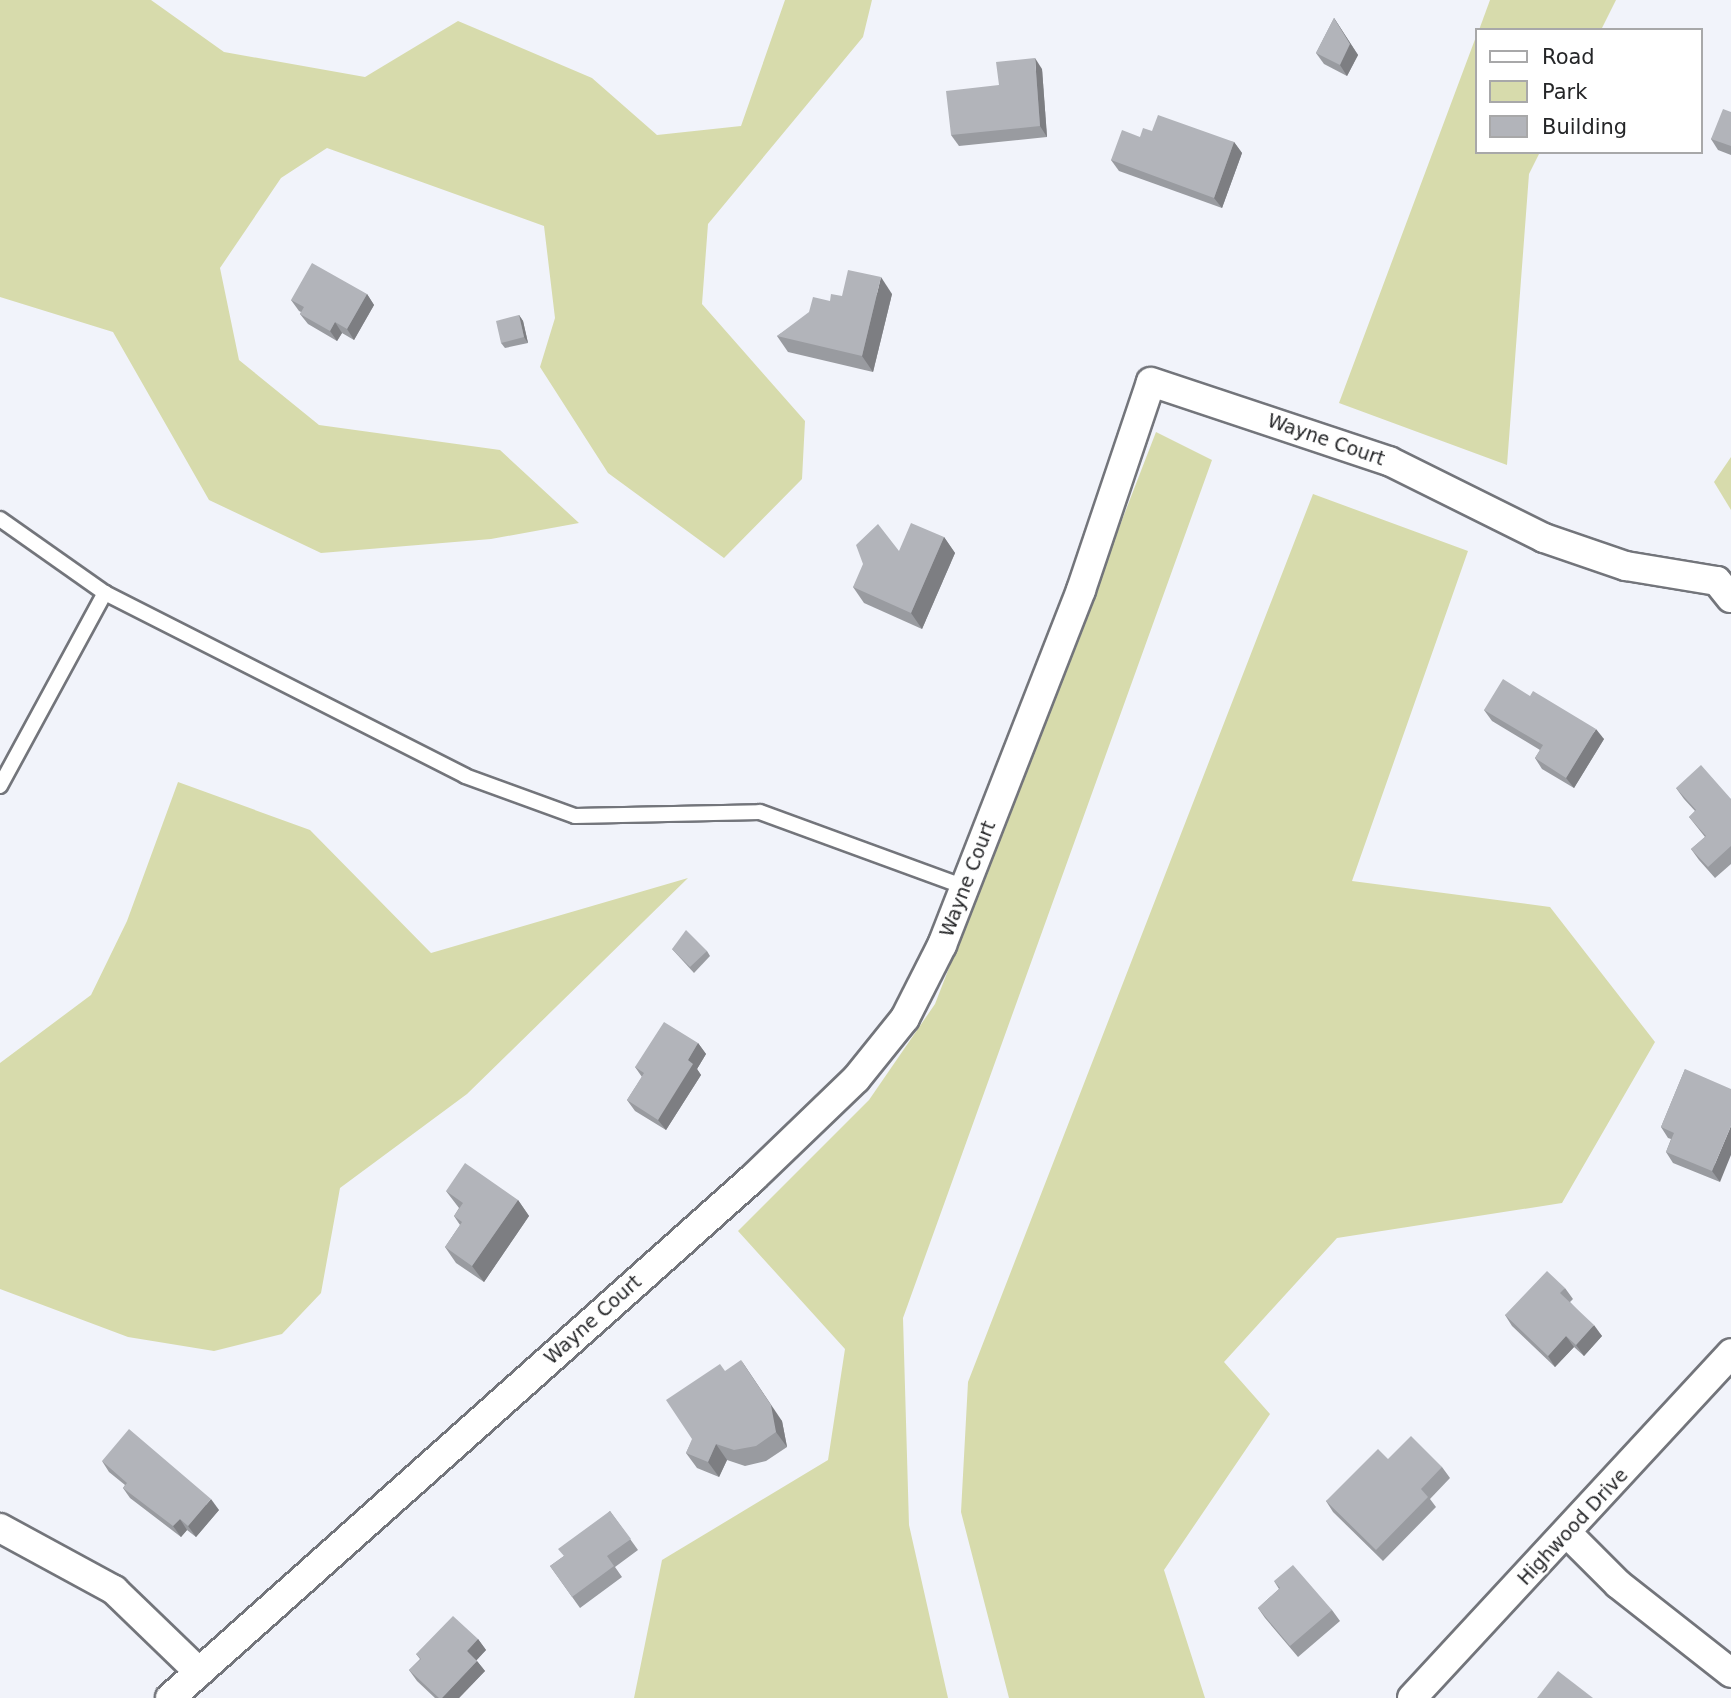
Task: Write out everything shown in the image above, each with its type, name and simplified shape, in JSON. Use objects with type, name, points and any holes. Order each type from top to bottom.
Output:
[{"type":"street","name":"Wayne Court","points":[[170,1698],[753,1178],[856,1079],[905,1018],[965,887],[1085,579],[1151,382],[1389,461],[1544,538],[1626,566],[1717,581],[1731,598]]},
{"type":"street","name":"Highwood Drive","points":[[1412,1698],[1568,1534],[1731,1353]]},
{"type":"street","points":[[0,1528],[114,1590],[199,1672]]},
{"type":"street","points":[[1568,1534],[1618,1584],[1731,1674]]},
{"type":"lane","points":[[0,519],[105,593],[465,776],[575,816],[760,812],[965,887]]},
{"type":"lane","points":[[0,786],[105,593]]},
{"type":"green space","points":[[0,0],[151,0],[224,52],[365,77],[458,21],[592,78],[657,135],[741,126],[785,0],[872,0],[863,37],[708,224],[702,304],[805,421],[802,479],[724,558],[608,473],[540,367],[555,318],[544,226],[327,148],[281,178],[220,268],[239,360],[319,425],[500,450],[579,523],[491,539],[321,553],[209,500],[113,332],[0,297]]},
{"type":"green space","points":[[1490,0],[1616,0],[1602,28],[1480,28]]},
{"type":"green space","points":[[1476,37],[1476,154],[1539,154],[1529,174],[1507,465],[1339,403]]},
{"type":"green space","points":[[1156,432],[1212,460],[903,1318],[909,1525],[948,1698],[634,1698],[662,1560],[828,1460],[845,1349],[738,1231],[869,1100],[935,1004]]},
{"type":"green space","points":[[1731,457],[1731,510],[1714,482]]},
{"type":"green space","points":[[1313,494],[1468,551],[1352,881],[1550,907],[1655,1042],[1562,1203],[1337,1238],[1224,1362],[1270,1414],[1164,1570],[1205,1698],[1009,1698],[961,1512],[968,1382]]},
{"type":"green space","points":[[178,782],[310,830],[431,953],[688,878],[467,1094],[340,1188],[321,1293],[282,1334],[214,1351],[128,1337],[0,1289],[0,1063],[91,995],[127,921]]},
{"type":"building","points":[[1334,18],[1350,44],[1340,65],[1316,53]]},
{"type":"building","points":[[1035,58],[1040,126],[951,135],[946,91],[999,85],[996,62]]},
{"type":"building","points":[[1723,109],[1731,112],[1731,146],[1711,139]]},
{"type":"building","points":[[1158,115],[1234,142],[1214,198],[1111,160],[1122,130],[1140,137],[1143,128],[1152,131]]},
{"type":"building","points":[[312,263],[367,294],[347,329],[335,322],[330,331],[300,314],[304,307],[291,300]]},
{"type":"building","points":[[848,270],[881,277],[862,356],[777,336],[809,312],[813,297],[830,301],[831,294],[842,296]]},
{"type":"building","points":[[519,315],[524,337],[501,343],[496,321]]},
{"type":"building","points":[[911,523],[944,537],[911,613],[853,587],[863,564],[856,545],[878,524],[899,551]]},
{"type":"building","points":[[1503,679],[1530,696],[1533,691],[1596,729],[1566,778],[1535,758],[1543,745],[1484,710]]},
{"type":"building","points":[[1701,765],[1731,799],[1731,846],[1708,867],[1691,849],[1706,836],[1689,817],[1696,810],[1676,788]]},
{"type":"building","points":[[686,930],[707,951],[690,967],[672,949]]},
{"type":"building","points":[[664,1022],[698,1043],[688,1060],[693,1064],[658,1120],[627,1100],[644,1073],[635,1067]]},
{"type":"building","points":[[1685,1069],[1731,1089],[1731,1126],[1712,1171],[1666,1152],[1674,1133],[1661,1127]]},
{"type":"building","points":[[465,1163],[518,1200],[472,1266],[445,1247],[462,1222],[454,1216],[463,1203],[446,1191]]},
{"type":"building","points":[[1547,1271],[1565,1288],[1560,1293],[1594,1325],[1576,1345],[1566,1336],[1548,1356],[1505,1315]]},
{"type":"building","points":[[741,1360],[771,1405],[776,1432],[756,1446],[734,1450],[716,1444],[708,1462],[686,1453],[692,1439],[666,1400],[720,1364],[725,1371]]},
{"type":"building","points":[[129,1429],[211,1499],[188,1526],[180,1519],[173,1526],[123,1488],[127,1483],[102,1461]]},
{"type":"building","points":[[1411,1436],[1442,1467],[1421,1489],[1428,1497],[1376,1550],[1326,1501],[1378,1449],[1388,1459]]},
{"type":"building","points":[[610,1511],[631,1539],[607,1556],[614,1566],[572,1597],[550,1566],[564,1556],[558,1549]]},
{"type":"building","points":[[1293,1565],[1332,1610],[1290,1646],[1258,1608],[1280,1588],[1274,1581]]},
{"type":"building","points":[[453,1616],[478,1639],[467,1651],[477,1661],[439,1698],[409,1670],[421,1659],[416,1654]]},
{"type":"building","points":[[1558,1671],[1593,1698],[1537,1698]]}]
